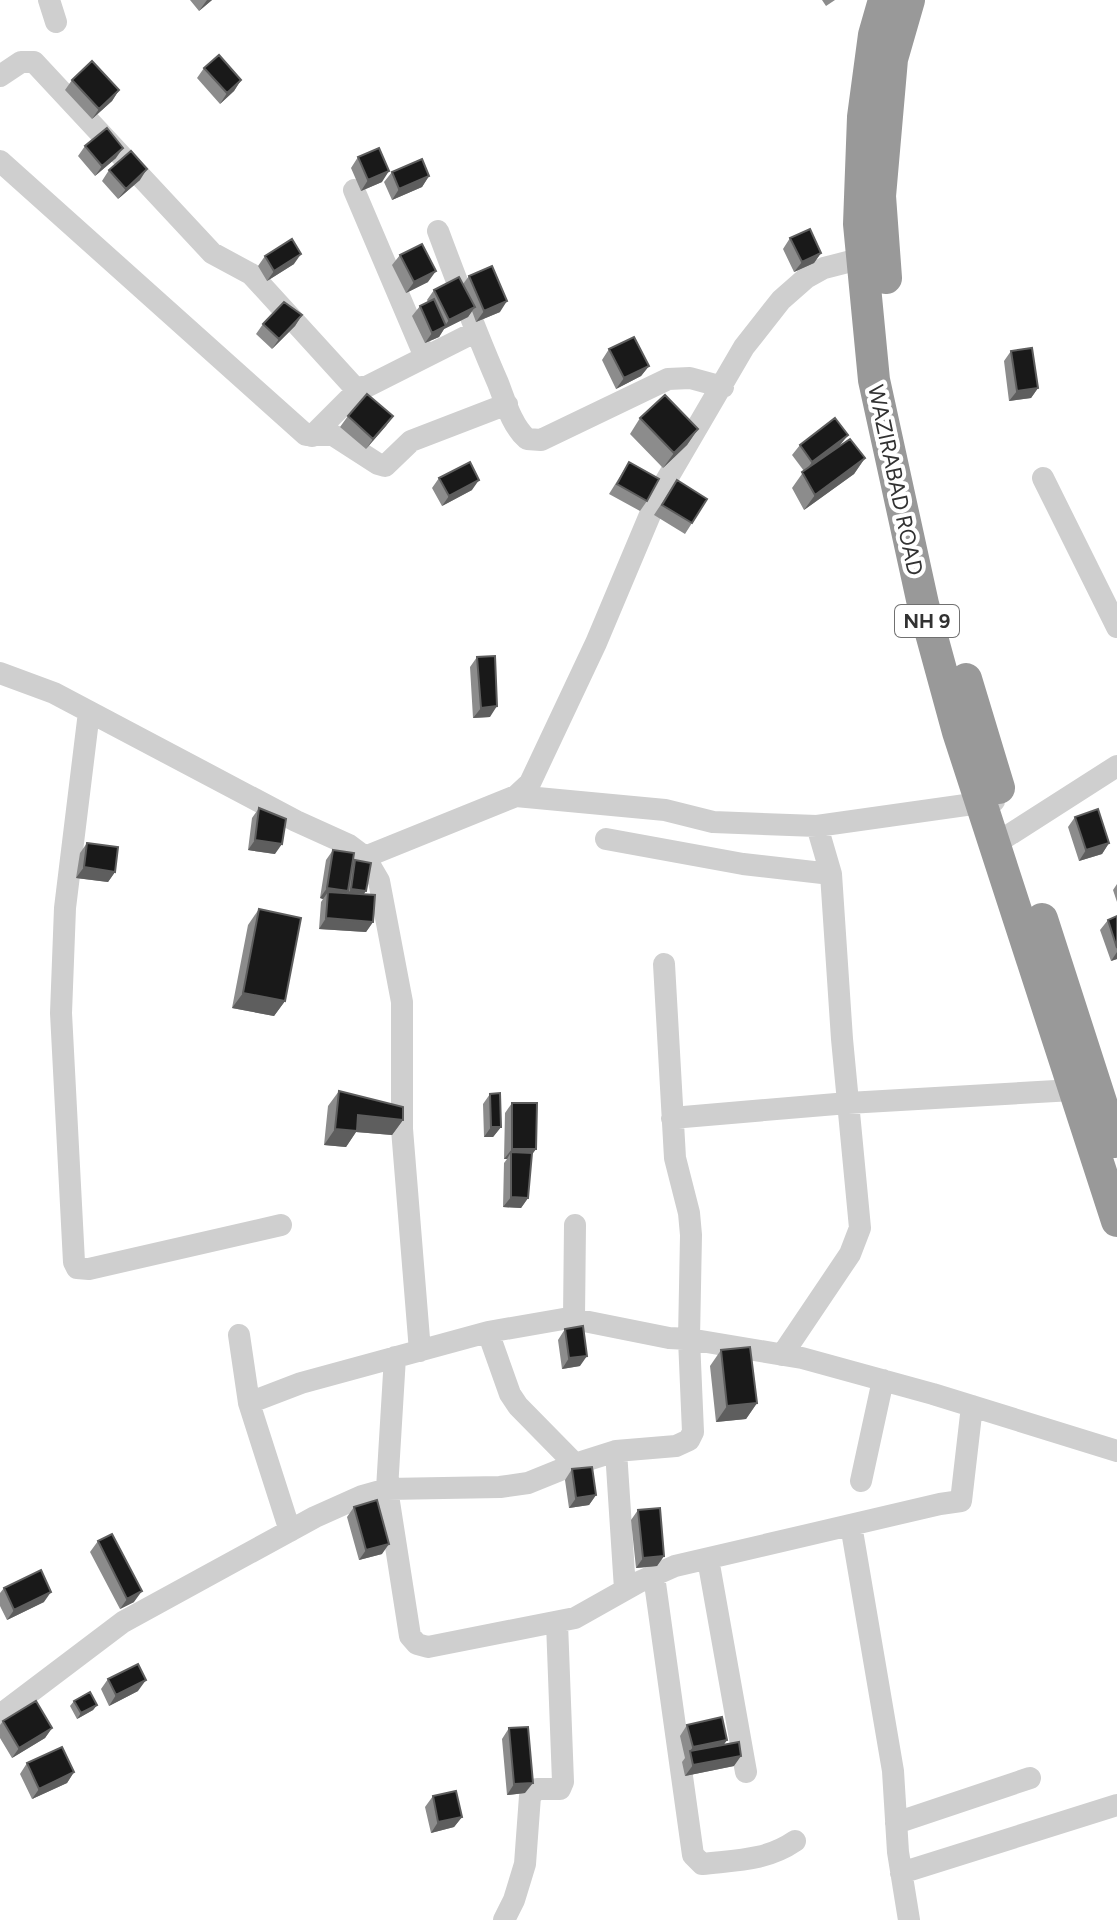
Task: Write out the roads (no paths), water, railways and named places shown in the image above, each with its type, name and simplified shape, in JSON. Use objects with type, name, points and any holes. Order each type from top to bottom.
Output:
[{"type":"highway","name":"WAZIRABAD ROAD","points":[[884,0],[874,35],[863,117],[859,224],[874,380],[916,574],[958,732],[992,802],[1117,1151]]},
{"type":"highway","name":"WAZIRABAD ROAD","points":[[909,0],[892,59],[880,196],[892,364],[924,533],[975,710],[992,802]]},
{"type":"highway","name":"WAZIRABAD ROAD","points":[[1004,838],[1073,1090],[1117,1221]]},
{"type":"street","points":[[49,0],[56,22]]},
{"type":"street","points":[[0,76],[21,62],[34,62],[212,253],[251,274],[349,383],[360,388]]},
{"type":"street","points":[[0,161],[303,433],[333,435],[385,466],[411,441],[507,404]]},
{"type":"street","points":[[354,190],[425,357]]},
{"type":"street","points":[[438,231],[475,332],[507,404],[523,435],[532,440],[541,440],[668,379],[690,378],[723,387]]},
{"type":"street","points":[[365,857],[516,796],[530,783],[596,643],[660,491],[744,347],[781,300],[806,278],[824,268],[863,258]]},
{"type":"street","points":[[312,436],[360,388],[475,332]]},
{"type":"street","points":[[1043,478],[1117,627]]},
{"type":"street","points":[[0,673],[54,693],[296,821],[349,845],[365,857],[379,881],[402,1002],[403,1138],[420,1351]]},
{"type":"street","points":[[89,712],[65,908],[61,1013],[74,1262],[77,1268],[89,1269],[281,1225]]},
{"type":"street","points":[[1004,838],[1117,766]]},
{"type":"street","points":[[516,796],[665,810],[713,822],[817,826],[992,802]]},
{"type":"street","points":[[649,849],[665,810]]},
{"type":"street","points":[[782,1355],[850,1254],[857,1239],[859,1213],[831,874],[817,826]]},
{"type":"street","points":[[606,839],[743,864],[831,874]]},
{"type":"street","points":[[0,1715],[123,1622],[346,1503],[387,1489],[528,1483],[616,1451],[676,1446],[689,1440],[693,1432],[689,1213],[675,1158],[664,964]]},
{"type":"street","points":[[672,1118],[848,1103],[1073,1090]]},
{"type":"street","points":[[574,1318],[575,1225]]},
{"type":"street","points":[[249,1403],[301,1383],[488,1332],[555,1318],[574,1318],[669,1338],[782,1355],[883,1380],[1117,1451]]},
{"type":"street","points":[[488,1332],[510,1394],[575,1464]]},
{"type":"street","points":[[239,1335],[249,1403],[290,1531]]},
{"type":"street","points":[[395,1357],[387,1489],[410,1636],[417,1644],[428,1647],[557,1623],[587,1612],[625,1589],[675,1566],[961,1501],[972,1406]]},
{"type":"street","points":[[861,1481],[883,1380]]},
{"type":"street","points":[[616,1451],[625,1589]]},
{"type":"street","points":[[851,1525],[893,1771],[901,1873],[909,1920]]},
{"type":"street","points":[[708,1559],[746,1772]]},
{"type":"street","points":[[654,1576],[693,1855],[702,1864],[759,1858],[780,1851],[795,1841]]},
{"type":"street","points":[[504,1920],[525,1864],[530,1796],[537,1789],[560,1789],[563,1782],[557,1623]]},
{"type":"street","points":[[896,1823],[1030,1778]]},
{"type":"street","points":[[901,1873],[1117,1805]]}]
